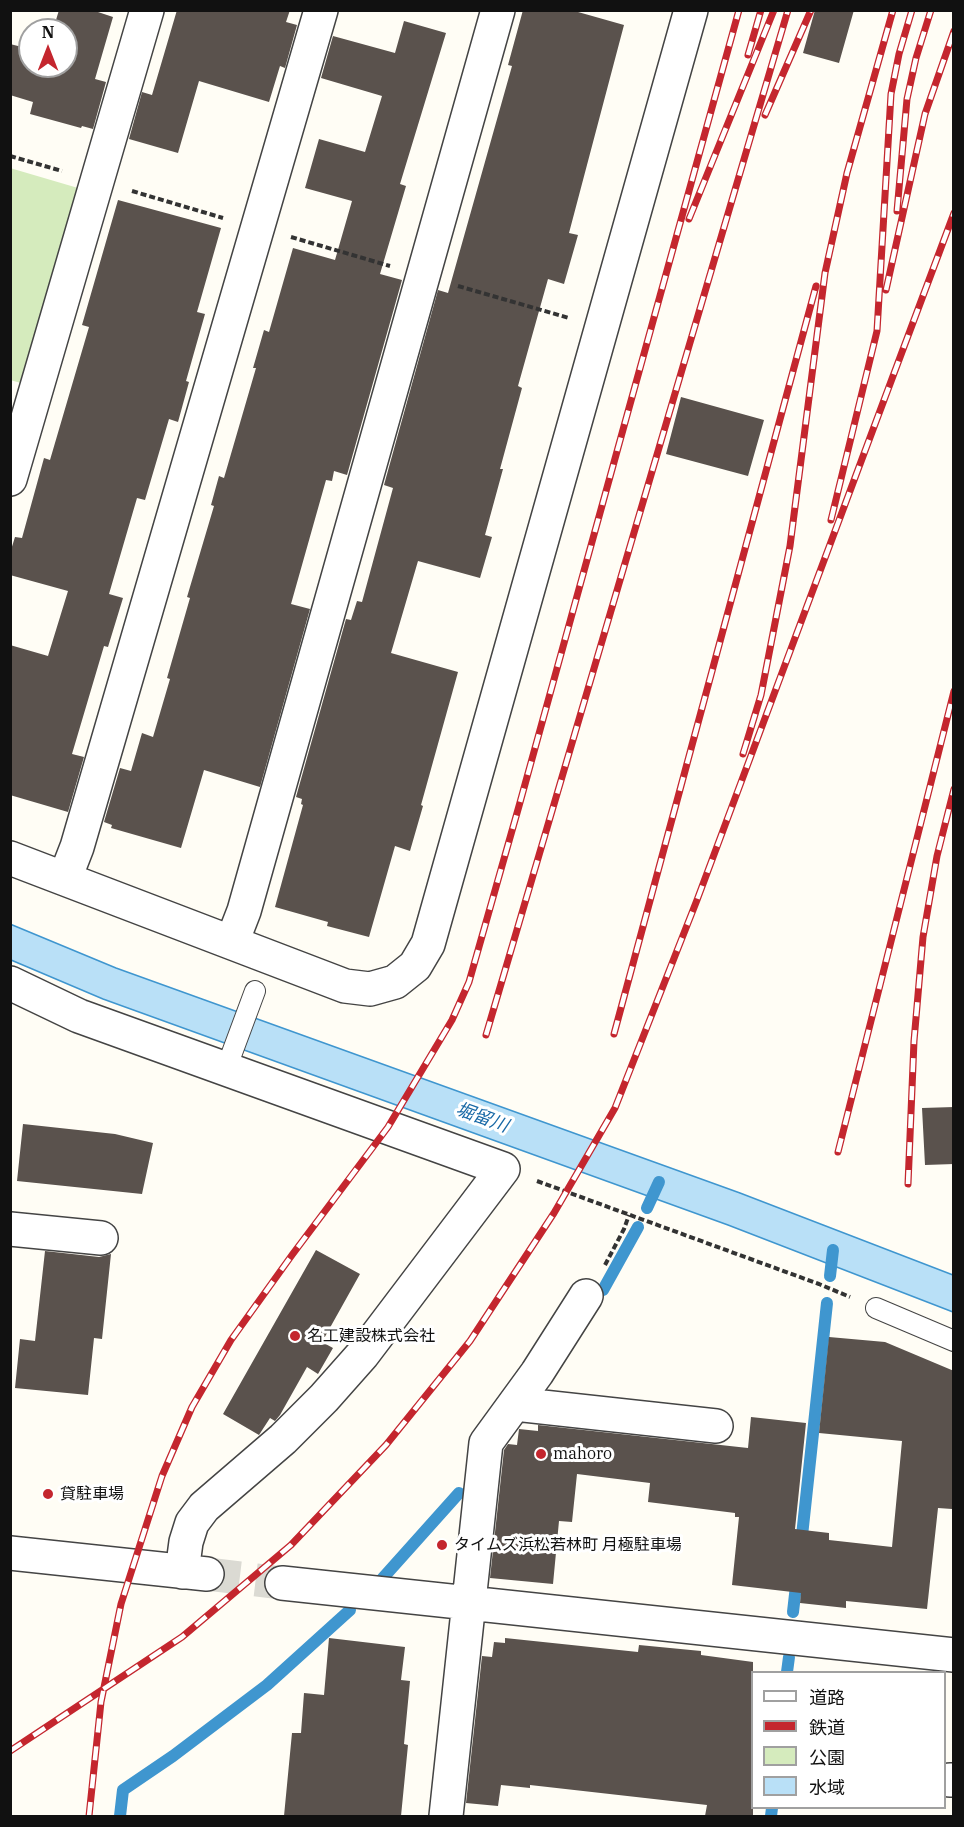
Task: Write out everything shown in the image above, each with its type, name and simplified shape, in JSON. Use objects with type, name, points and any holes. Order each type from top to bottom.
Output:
[{"type":"street","points":[[10,479],[147,10]]},
{"type":"street","points":[[65,878],[77,847],[321,10]]},
{"type":"street","points":[[232,942],[248,899],[498,10]]},
{"type":"street","points":[[10,858],[345,986],[370,989],[395,982],[415,966],[428,944],[691,10]]},
{"type":"street","points":[[10,983],[80,1016],[228,1064],[503,1169],[355,1363],[283,1439],[204,1507],[192,1523],[186,1542],[194,1573],[10,1553]]},
{"type":"street","points":[[10,1228],[101,1238]]},
{"type":"street","points":[[446,1816],[486,1443],[544,1363],[586,1296]]},
{"type":"street","points":[[514,1404],[716,1426]]},
{"type":"street","points":[[282,1583],[954,1655]]},
{"type":"lane","points":[[228,1064],[255,991]]},
{"type":"lane","points":[[876,1308],[954,1341]]},
{"type":"path","points":[[503,1169],[819,1284],[876,1308]]},
{"type":"path","points":[[586,1296],[624,1229],[629,1215]]},
{"type":"green space","points":[[10,168],[78,188],[21,383],[10,380]]},
{"type":"water","name":"堀留川","points":[[10,924],[116,968],[740,1193],[953,1275],[953,1312],[728,1225],[103,999],[11,960]]},
{"type":"building","points":[[59,10],[92,10],[113,17],[95,79],[106,82],[93,129],[82,126],[81,128],[30,114],[33,102],[10,95],[10,44],[18,46],[18,78],[78,78],[78,18],[57,18]]},
{"type":"building","points":[[177,10],[290,10],[286,22],[297,25],[285,68],[280,66],[269,102],[199,81],[178,153],[129,139],[142,92],[152,95]]},
{"type":"building","points":[[523,10],[571,10],[624,25],[569,233],[578,235],[564,284],[548,279],[518,386],[522,388],[485,535],[492,537],[480,578],[418,561],[391,653],[458,672],[410,851],[395,846],[369,937],[327,926],[328,922],[275,907],[303,805],[301,804],[302,799],[296,797],[346,619],[351,620],[357,601],[362,602],[393,488],[384,485],[438,290],[448,293],[512,66],[508,65]]},
{"type":"building","points":[[815,10],[854,10],[839,63],[803,53]]},
{"type":"building","points":[[404,21],[446,33],[400,184],[406,186],[380,274],[402,280],[347,475],[334,471],[332,481],[326,480],[291,604],[310,609],[260,787],[204,770],[181,848],[111,828],[112,825],[104,822],[120,768],[131,771],[142,733],[153,737],[190,598],[187,597],[214,506],[211,505],[219,476],[224,478],[256,368],[253,368],[264,330],[269,332],[293,248],[335,260],[352,201],[305,188],[319,139],[365,152],[382,96],[321,78],[333,36],[395,53]]},
{"type":"building","points":[[118,200],[221,228],[197,312],[205,314],[186,381],[189,382],[178,422],[169,419],[145,500],[137,498],[109,594],[123,598],[108,647],[104,646],[72,754],[84,757],[68,812],[10,795],[10,645],[48,656],[68,591],[10,575],[10,553],[15,537],[22,538],[44,458],[50,460],[89,327],[82,325]]},
{"type":"building","points":[[681,397],[764,420],[748,476],[666,454]]},
{"type":"building","points":[[954,1107],[954,1164],[925,1165],[922,1108]]},
{"type":"building","points":[[23,1124],[115,1134],[153,1143],[142,1194],[17,1181]]},
{"type":"building","points":[[316,1250],[360,1274],[322,1342],[333,1348],[318,1374],[307,1367],[280,1415],[275,1421],[270,1418],[259,1435],[223,1414]]},
{"type":"building","points":[[45,1251],[99,1257],[111,1254],[102,1339],[94,1338],[88,1395],[15,1388],[20,1339],[35,1341]]},
{"type":"building","points":[[829,1337],[885,1342],[954,1371],[954,1493],[952,1509],[938,1508],[927,1609],[846,1601],[846,1608],[800,1603],[801,1593],[732,1585],[739,1517],[735,1517],[735,1513],[648,1502],[650,1483],[577,1474],[572,1522],[559,1521],[553,1584],[490,1578],[504,1450],[508,1444],[517,1445],[519,1429],[538,1431],[538,1425],[748,1448],[751,1417],[806,1423],[795,1529],[829,1533],[829,1540],[892,1547],[902,1441],[819,1433]]},
{"type":"building","points":[[329,1638],[405,1647],[401,1680],[410,1681],[404,1744],[408,1745],[401,1816],[284,1816],[292,1733],[301,1733],[304,1693],[324,1695]]},
{"type":"building","points":[[505,1638],[638,1652],[639,1645],[701,1651],[701,1655],[753,1662],[753,1671],[751,1671],[751,1809],[753,1809],[753,1816],[705,1816],[707,1805],[530,1785],[530,1788],[501,1785],[498,1806],[466,1803],[482,1656],[492,1657],[494,1642],[505,1643]]},
{"type":"waterway","points":[[647,1208],[659,1182]]},
{"type":"waterway","points":[[603,1290],[638,1227]]},
{"type":"waterway","points":[[830,1276],[833,1250]]},
{"type":"waterway","points":[[801,1545],[827,1303]]},
{"type":"waterway","points":[[382,1579],[459,1493]]},
{"type":"waterway","points":[[793,1612],[797,1577]]},
{"type":"waterway","points":[[120,1816],[123,1790],[173,1756],[267,1685],[350,1610]]},
{"type":"waterway","points":[[787,1671],[789,1657]]},
{"type":"waterway","points":[[771,1816],[772,1809]]},
{"type":"tunnel","points":[[207,1574],[282,1583]]},
{"type":"railway","points":[[89,1816],[101,1702],[121,1604],[162,1476],[192,1407],[231,1340],[388,1127],[452,1020],[469,982],[739,10]]},
{"type":"railway","points":[[748,55],[761,10]]},
{"type":"railway","points":[[689,219],[774,10]]},
{"type":"railway","points":[[486,1035],[788,10]]},
{"type":"railway","points":[[765,115],[811,10]]},
{"type":"railway","points":[[743,754],[761,695],[790,546],[825,273],[847,173],[893,10]]},
{"type":"railway","points":[[831,520],[877,331],[891,94],[899,54],[912,10]]},
{"type":"railway","points":[[897,211],[907,99],[916,58],[931,10]]},
{"type":"railway","points":[[886,290],[925,114],[954,31]]},
{"type":"railway","points":[[10,1751],[182,1637],[291,1545],[386,1445],[470,1341],[554,1213],[615,1108],[697,900],[954,213]]},
{"type":"railway","points":[[614,1034],[816,286]]},
{"type":"railway","points":[[838,1152],[954,691]]},
{"type":"railway","points":[[908,1184],[914,1041],[923,937],[937,856],[954,789]]},
{"type":"place","name":"名工建設株式会社","points":[[295,1336]]},
{"type":"place","name":"mahoro","points":[[541,1454]]},
{"type":"place","name":"貸駐車場","points":[[48,1494]]},
{"type":"place","name":"タイムズ浜松若林町 月極駐車場","points":[[442,1545]]}]
